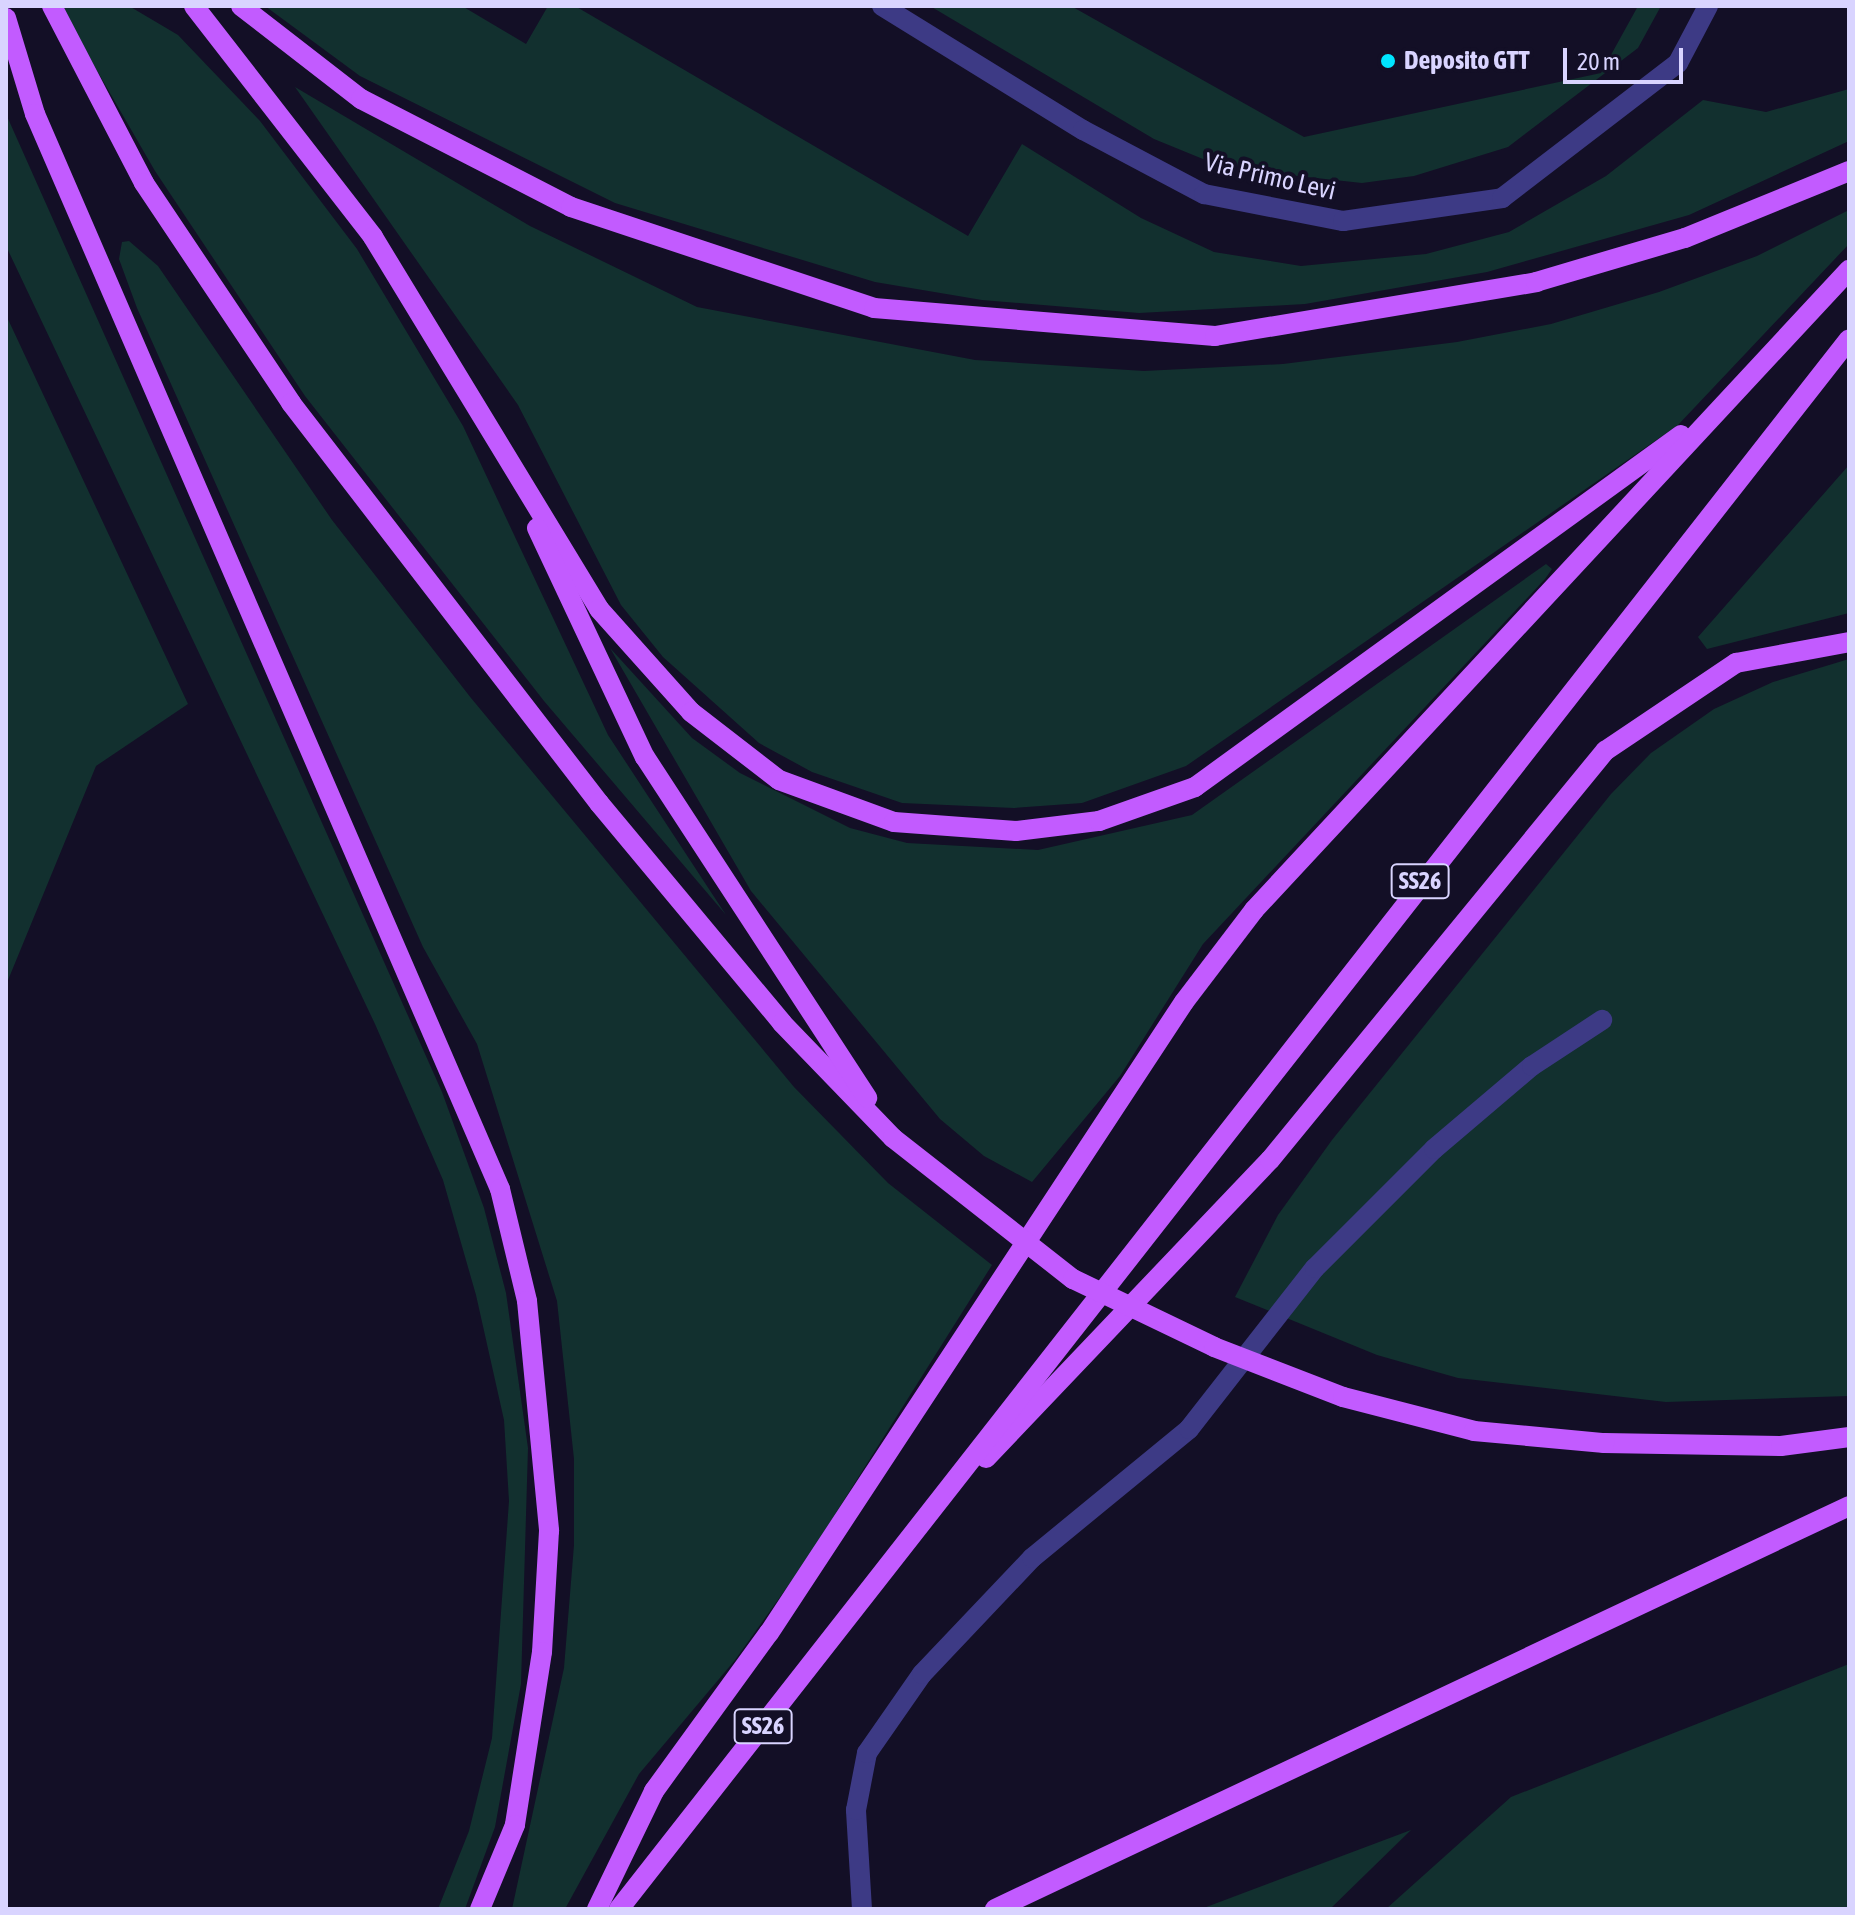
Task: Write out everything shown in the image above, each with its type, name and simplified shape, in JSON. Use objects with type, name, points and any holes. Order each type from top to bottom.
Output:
[{"type":"main road","points":[[52,6],[144,183],[291,403],[599,803],[782,1023],[893,1138],[1073,1279],[1214,1347],[1343,1397],[1474,1431],[1604,1443],[1781,1446],[1849,1437]]},
{"type":"main road","points":[[194,6],[373,237],[599,609],[691,712],[779,780],[894,822],[1016,831],[1099,821],[1195,787],[1720,406]]},
{"type":"main road","points":[[241,6],[361,99],[571,207],[874,308],[1215,336],[1536,282],[1685,238],[1849,171]]},
{"type":"main road","points":[[6,18],[35,114],[500,1189],[527,1301],[549,1531],[542,1652],[515,1825],[480,1909]]},
{"type":"main road","points":[[597,1909],[654,1791],[769,1633],[1184,1002],[1254,910],[1849,270]]},
{"type":"main road","name":"SS26","points":[[619,1909],[1849,339]]},
{"type":"main road","points":[[494,439],[645,757],[893,1138]]},
{"type":"main road","points":[[906,1542],[1270,1160],[1605,751],[1736,663],[1849,642]]},
{"type":"main road","points":[[995,1909],[1849,1506]]},
{"type":"street","name":"Via Primo Levi","points":[[882,6],[1083,130],[1204,194],[1343,221],[1502,198],[1678,63],[1708,6]]},
{"type":"street","points":[[862,1909],[856,1810],[867,1753],[922,1674],[1032,1558],[1189,1429],[1315,1268],[1434,1149],[1532,1066],[1602,1020]]},
{"type":"green space","points":[[68,6],[129,6],[178,35],[260,121],[357,249],[463,426],[608,735],[726,915],[544,701],[305,396],[155,171],[62,10]]},
{"type":"green space","points":[[265,6],[462,6],[526,44],[548,6],[575,6],[968,236],[1022,144],[1141,218],[1214,252],[1301,266],[1426,254],[1509,232],[1606,176],[1703,100],[1766,112],[1849,89],[1849,141],[1689,215],[1487,272],[1305,304],[1139,313],[982,300],[875,282],[615,203],[360,76]]},
{"type":"green space","points":[[930,6],[1071,6],[1304,137],[1601,73],[1638,6],[1661,6],[1638,48],[1508,147],[1414,176],[1362,183],[1225,168],[1154,139]]},
{"type":"green space","points":[[295,87],[530,226],[697,307],[975,360],[1144,371],[1283,364],[1457,342],[1551,324],[1659,292],[1757,256],[1849,210],[1849,244],[1678,425],[1186,766],[1082,803],[1014,808],[902,803],[812,772],[759,743],[663,657],[621,605],[518,405]]},
{"type":"green space","points":[[6,114],[442,1092],[484,1208],[506,1293],[528,1448],[521,1684],[495,1827],[465,1909],[438,1909],[469,1831],[492,1738],[509,1501],[504,1420],[476,1295],[443,1180],[375,1024],[6,246]]},
{"type":"green space","points":[[129,241],[158,266],[332,520],[471,698],[794,1087],[888,1183],[992,1265],[805,1562],[735,1660],[639,1774],[565,1909],[512,1909],[564,1668],[574,1545],[574,1459],[557,1301],[477,1044],[423,947],[137,308],[119,259],[122,242]]},
{"type":"green space","points":[[6,315],[188,704],[96,766],[6,985]]},
{"type":"green space","points":[[1849,465],[1849,613],[1707,649],[1698,637]]},
{"type":"green space","points":[[1546,564],[1552,569],[1545,579],[1203,944],[1120,1076],[1032,1182],[984,1156],[940,1119],[751,891],[610,648],[692,738],[740,773],[850,828],[907,843],[1038,850],[1192,815]]},
{"type":"green space","points":[[1849,659],[1849,1396],[1666,1402],[1458,1378],[1377,1355],[1235,1297],[1278,1215],[1332,1140],[1611,794],[1651,753],[1714,709],[1773,682]]},
{"type":"green space","points":[[1849,1664],[1849,1909],[1386,1909],[1511,1797]]},
{"type":"green space","points":[[1411,1830],[1330,1909],[1201,1909]]},
{"type":"place","name":"Deposito GTT","points":[[1388,61]]}]
